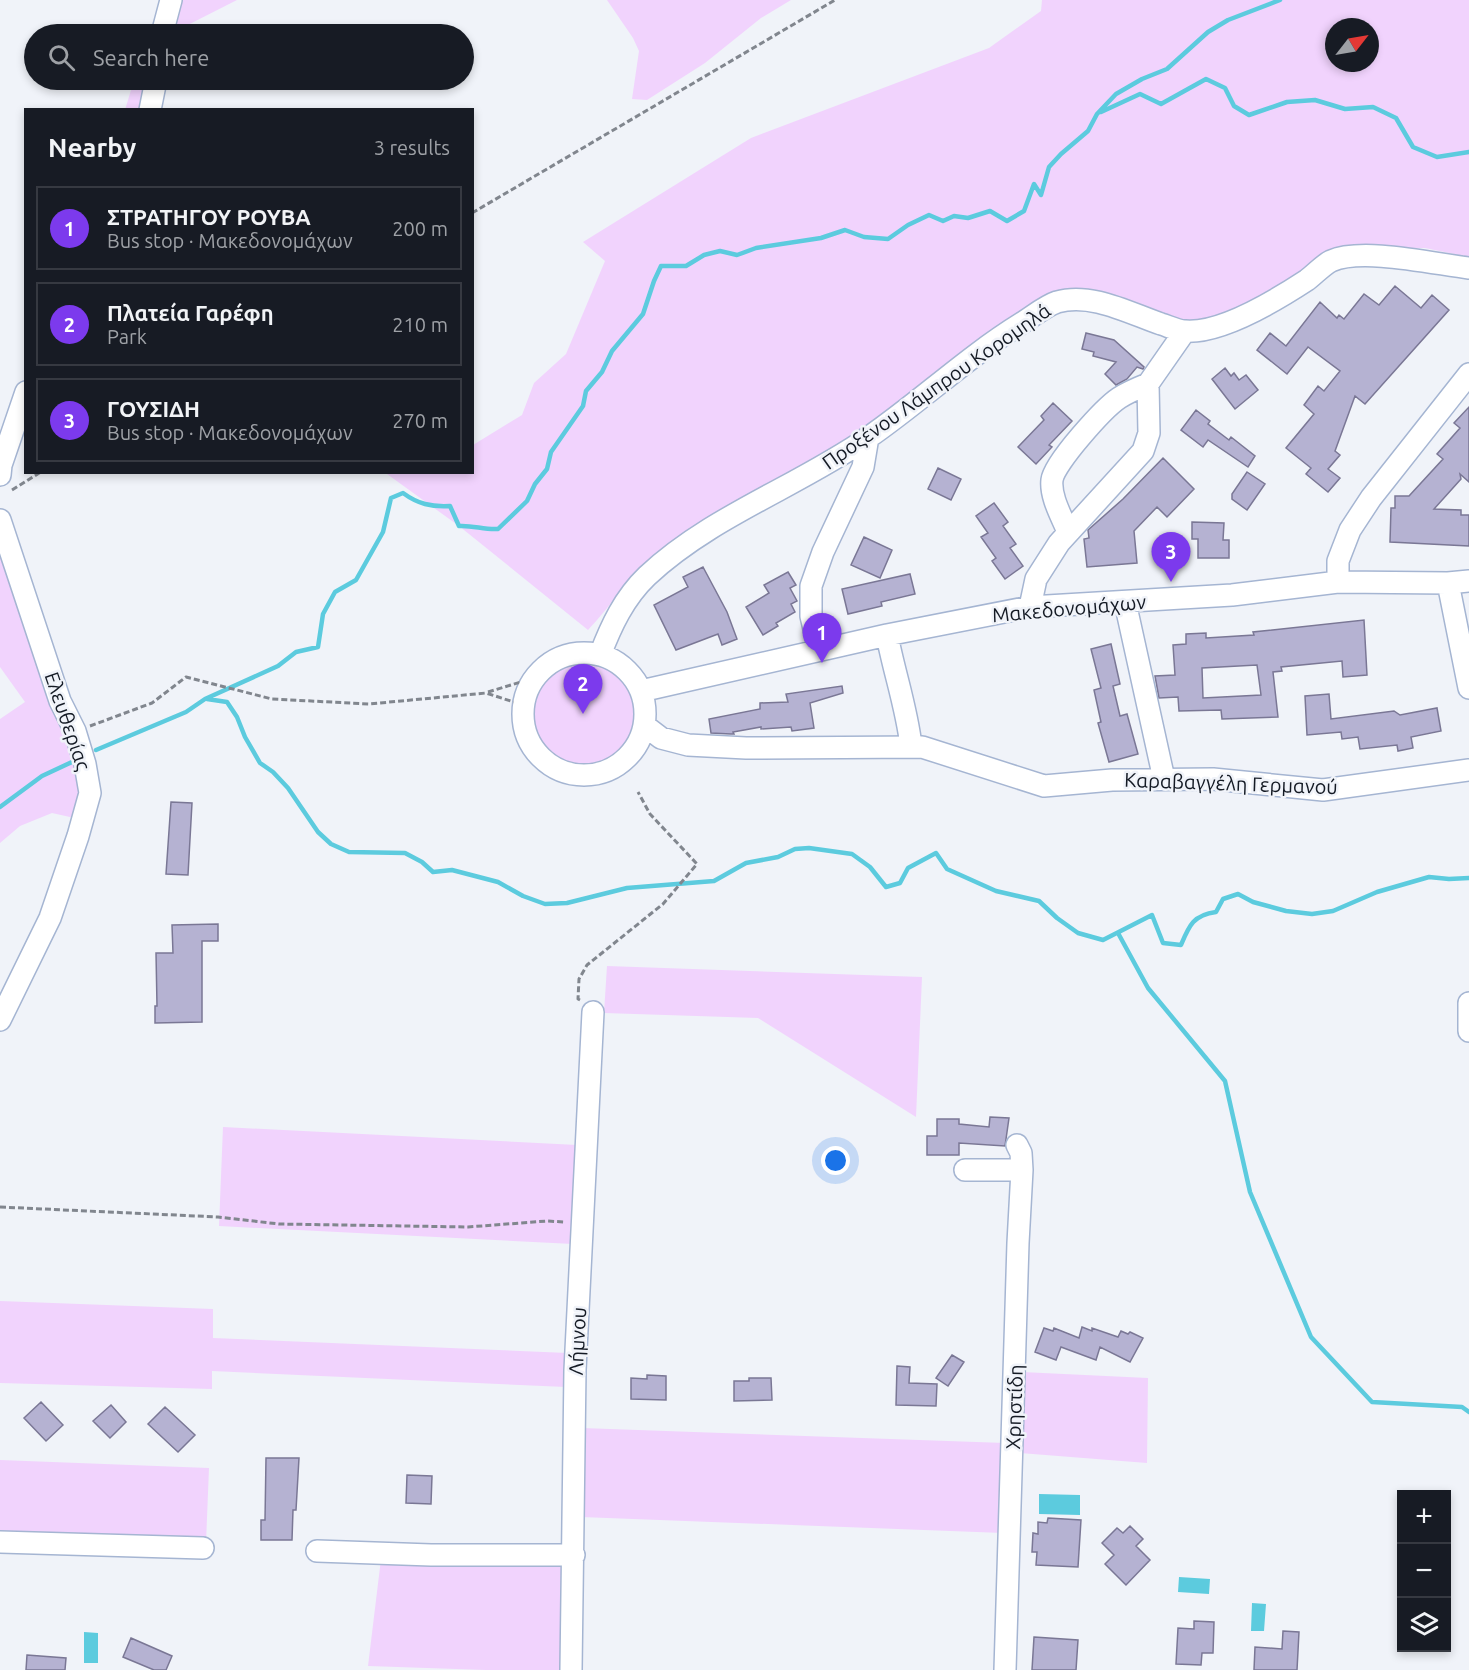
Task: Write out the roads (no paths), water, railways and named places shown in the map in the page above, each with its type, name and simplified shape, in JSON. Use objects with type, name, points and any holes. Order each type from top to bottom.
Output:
[{"type":"street","points":[[165,24],[171,0]]},
{"type":"street","points":[[150,108],[154,90]]},
{"type":"street","name":"Προξένου Λάμπρου Κορομηλά","points":[[600,655],[614,621],[625,603],[645,578],[664,560],[695,537],[785,488],[868,437],[1003,335],[1055,303],[1078,299],[1124,310],[1185,331],[1210,328],[1251,314],[1310,278],[1331,261],[1355,256],[1406,258],[1469,268]]},
{"type":"street","points":[[1068,532],[1054,497],[1052,482],[1055,469],[1065,454],[1117,399],[1148,384],[1185,331]]},
{"type":"street","points":[[1338,582],[1338,561],[1350,530],[1371,498],[1469,374]]},
{"type":"street","points":[[1030,607],[1039,573],[1068,532],[1143,451],[1149,433],[1148,384]]},
{"type":"street","points":[[5,483],[1,465],[24,398]]},
{"type":"street","points":[[819,650],[811,616],[811,586],[823,552],[862,467],[868,437]]},
{"type":"street","name":"Ελευθερίας","points":[[0,520],[60,700],[75,731],[85,764],[90,793],[50,918],[0,1020]]},
{"type":"street","name":"Μακεδονομάχων","points":[[641,691],[887,635],[1030,607],[1232,594],[1338,582],[1459,582]]},
{"type":"street","points":[[1459,582],[1469,688]]},
{"type":"street","points":[[1125,602],[1164,779]]},
{"type":"street","points":[[887,635],[911,746]]},
{"type":"street","points":[[568,654],[600,655],[631,675],[641,691],[644,702],[644,725],[633,752],[610,770],[596,775],[567,774],[553,768],[532,748],[525,734],[522,720],[523,705],[534,678],[549,663],[568,654]]},
{"type":"street","name":"Καραβαγγέλη Γερμανού","points":[[644,725],[661,738],[688,745],[746,748],[911,746],[930,748],[1044,786],[1112,780],[1213,779],[1323,790],[1469,770]]},
{"type":"street","points":[[1469,1003],[1469,1031]]},
{"type":"street","name":"Λήμνου","points":[[571,1670],[575,1370],[593,1012]]},
{"type":"street","name":"Χρηστίδη","points":[[1005,1670],[1022,1170],[1021,1153],[1017,1145]]},
{"type":"street","points":[[965,1170],[1022,1170]]},
{"type":"street","points":[[0,1542],[203,1548]]},
{"type":"street","points":[[317,1551],[431,1555],[574,1555]]},
{"type":"water","points":[[1039,1494],[1080,1495],[1080,1515],[1039,1514]]},
{"type":"water","points":[[1179,1577],[1210,1579],[1209,1594],[1178,1592]]},
{"type":"water","points":[[1252,1603],[1266,1604],[1264,1631],[1251,1631]]},
{"type":"water","points":[[84,1632],[98,1633],[98,1663],[84,1663]]},
{"type":"waterway","points":[[96,750],[186,712],[205,699],[278,666],[296,652],[318,647],[323,614],[335,592],[356,580],[383,532],[391,498],[403,493],[425,504],[450,506],[459,526],[498,529],[527,501],[535,484],[547,469],[551,452],[583,406],[586,391],[602,372],[612,351],[643,314],[661,266],[686,266],[704,255],[720,251],[737,255],[756,248],[821,238],[845,230],[864,237],[888,239],[908,225],[929,215],[943,221],[954,216],[968,218],[990,211],[1007,221],[1024,211],[1034,184],[1041,195],[1049,167],[1088,131],[1097,114],[1116,94],[1142,79],[1167,69],[1208,32],[1228,20],[1280,0]]},
{"type":"waterway","points":[[1101,112],[1140,94],[1161,104],[1206,79],[1225,88],[1234,106],[1249,115],[1287,102],[1315,100],[1345,109],[1373,107],[1396,118],[1413,147],[1437,157],[1469,152]]},
{"type":"waterway","points":[[207,699],[227,702],[260,763],[273,772],[288,788],[318,832],[331,844],[349,852],[405,853],[422,862],[433,872],[452,870],[498,882],[523,896],[545,904],[567,903],[627,888],[714,881],[746,863],[778,857],[795,849],[809,848],[852,854],[870,867],[886,887],[900,883],[908,868],[936,853],[947,869],[996,891],[1039,901],[1078,933],[1103,940],[1152,915],[1163,943],[1181,945],[1193,922],[1202,916],[1216,912],[1223,899],[1238,894],[1253,902],[1286,911],[1312,914],[1333,911],[1377,892],[1429,877],[1469,878]]},
{"type":"waterway","points":[[0,807],[42,776],[72,762]]},
{"type":"waterway","points":[[1118,933],[1148,988],[1225,1081],[1250,1192],[1311,1337],[1372,1402],[1462,1407],[1469,1412]]},
{"type":"place","name":"ΓΟΥΣΙΔΗ","points":[[1171,582]]},
{"type":"place","name":"ΣΤΡΑΤΗΓΟΥ ΡΟΥΒΑ","points":[[822,663]]},
{"type":"place","name":"Πλατεία Γαρέφη","points":[[583,714]]}]
